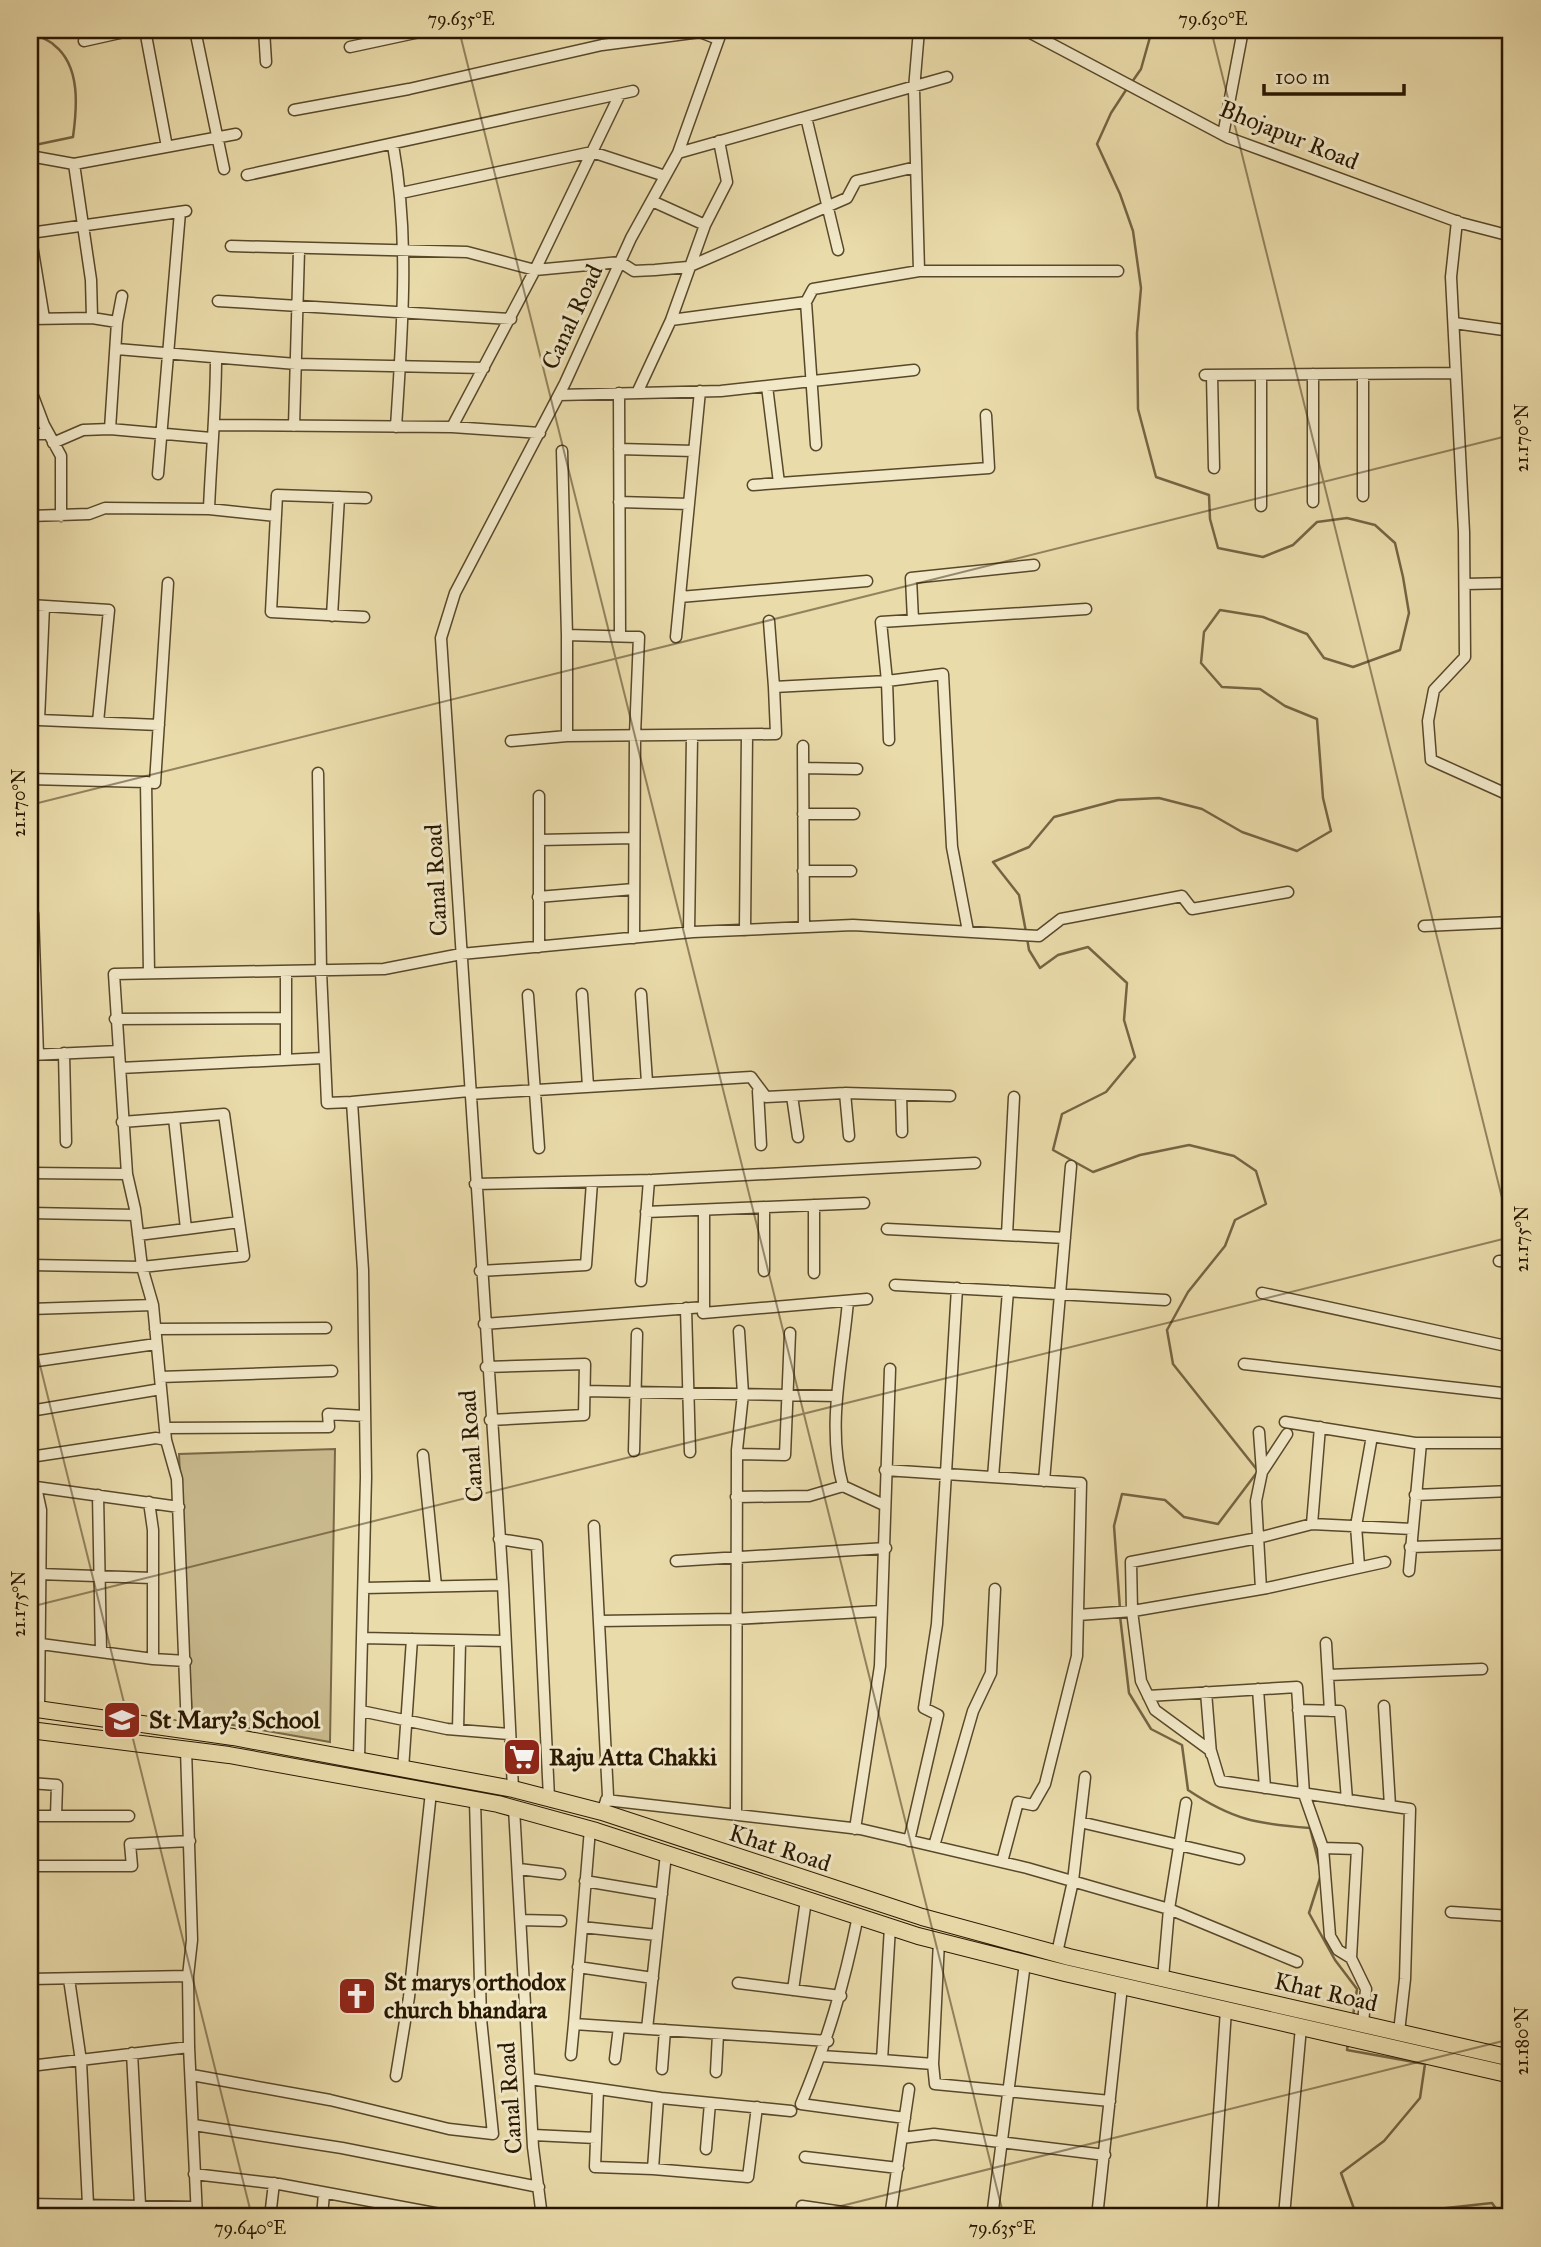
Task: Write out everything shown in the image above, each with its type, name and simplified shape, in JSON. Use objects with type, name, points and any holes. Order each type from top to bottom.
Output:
[{"type":"highway","name":"Khat Road","points":[[34,1708],[359,1759],[549,1798],[604,1806],[863,1898],[1028,1946],[1363,2024],[1437,2058],[1511,2076]]},
{"type":"highway","name":"Khat Road","points":[[30,1730],[186,1749],[514,1808],[590,1829],[890,1927],[1025,1963],[1305,2028],[1439,2040],[1511,2058]]},
{"type":"highway","points":[[186,1749],[187,1730]]},
{"type":"highway","points":[[513,1789],[514,1808]]},
{"type":"highway","points":[[858,1916],[863,1898]]},
{"type":"highway","points":[[1025,1963],[1028,1946]]},
{"type":"highway","points":[[1155,1994],[1161,1978]]},
{"type":"highway","points":[[1437,2058],[1439,2040]]},
{"type":"street","points":[[84,41],[133,30]]},
{"type":"street","points":[[145,30],[167,147]]},
{"type":"street","points":[[195,30],[224,169]]},
{"type":"street","points":[[264,30],[266,62]]},
{"type":"street","points":[[350,47],[429,30]]},
{"type":"street","points":[[919,30],[914,86],[919,271]]},
{"type":"street","name":"Bhojapur Road","points":[[1025,30],[1223,135],[1457,221],[1511,236]]},
{"type":"street","points":[[1223,135],[1243,30]]},
{"type":"street","points":[[293,110],[409,89],[602,45],[671,33],[720,34]]},
{"type":"street","name":"Canal Road","points":[[513,1789],[503,1585],[486,1367],[442,638],[455,593],[540,433],[620,262],[678,153],[720,34]]},
{"type":"street","points":[[678,153],[947,77]]},
{"type":"street","points":[[247,175],[633,91]]},
{"type":"street","points":[[452,427],[536,270],[620,94]]},
{"type":"street","points":[[806,117],[838,250]]},
{"type":"street","points":[[30,156],[74,164],[236,134]]},
{"type":"street","points":[[637,393],[671,320],[705,225],[727,182],[719,141]]},
{"type":"street","points":[[393,145],[401,193],[404,313],[396,426]]},
{"type":"street","points":[[401,193],[592,152],[665,176]]},
{"type":"street","points":[[74,164],[92,318]]},
{"type":"street","points":[[231,246],[299,250],[467,252],[536,270],[620,262],[634,271],[690,266],[848,198],[856,181],[916,167]]},
{"type":"street","points":[[652,201],[705,225]]},
{"type":"street","points":[[44,318],[30,233],[183,211],[167,354],[158,474]]},
{"type":"street","points":[[1457,221],[1451,276],[1465,584],[1465,657],[1434,690],[1428,721],[1431,760],[1511,796]]},
{"type":"street","points":[[294,426],[299,250]]},
{"type":"street","points":[[816,445],[806,302],[813,289],[919,271],[1118,271]]},
{"type":"street","points":[[110,429],[117,322],[122,296]]},
{"type":"street","points":[[218,301],[511,319]]},
{"type":"street","points":[[671,320],[806,302]]},
{"type":"street","points":[[30,319],[92,318],[117,322]]},
{"type":"street","points":[[1454,323],[1511,331]]},
{"type":"street","points":[[117,349],[296,364],[484,368]]},
{"type":"street","points":[[209,509],[211,438],[216,425],[216,358]]},
{"type":"street","points":[[559,395],[700,391],[914,370]]},
{"type":"street","points":[[1214,468],[1209,375],[1455,373]]},
{"type":"street","points":[[1261,374],[1261,506]]},
{"type":"street","points":[[1313,374],[1313,502]]},
{"type":"street","points":[[1363,374],[1363,496]]},
{"type":"street","points":[[767,386],[779,483]]},
{"type":"street","points":[[30,388],[61,456],[61,516]]},
{"type":"street","points":[[676,637],[700,391]]},
{"type":"street","points":[[619,393],[620,636]]},
{"type":"street","points":[[752,485],[989,468],[986,415]]},
{"type":"street","points":[[216,425],[452,427],[540,433]]},
{"type":"street","points":[[30,434],[51,438],[83,430],[110,429],[211,438]]},
{"type":"street","points":[[619,449],[694,450]]},
{"type":"street","points":[[562,451],[567,736]]},
{"type":"street","points":[[363,617],[271,612],[277,495],[366,498]]},
{"type":"street","points":[[332,616],[339,497]]},
{"type":"street","points":[[620,502],[689,504]]},
{"type":"street","points":[[30,516],[89,514],[105,508],[209,509],[276,516]]},
{"type":"street","points":[[913,620],[911,578],[1034,565]]},
{"type":"street","points":[[680,597],[867,581]]},
{"type":"street","points":[[30,779],[155,783],[168,583]]},
{"type":"street","points":[[1465,584],[1511,583]]},
{"type":"street","points":[[30,605],[109,610],[98,722]]},
{"type":"street","points":[[44,606],[35,664],[34,719],[159,725]]},
{"type":"street","points":[[889,740],[881,622],[1086,609]]},
{"type":"street","points":[[510,741],[567,736],[635,738],[776,734],[769,621]]},
{"type":"street","points":[[567,635],[639,637],[635,738],[634,938]]},
{"type":"street","points":[[774,687],[887,681],[943,674],[952,847],[968,931]]},
{"type":"street","points":[[745,930],[747,735]]},
{"type":"street","points":[[689,932],[692,737]]},
{"type":"street","points":[[803,746],[804,927]]},
{"type":"street","points":[[803,768],[857,769]]},
{"type":"street","points":[[318,772],[320,971],[327,1103],[469,1092],[751,1077],[758,1091],[761,1145]]},
{"type":"street","points":[[146,782],[149,973]]},
{"type":"street","points":[[539,796],[539,947]]},
{"type":"street","points":[[803,814],[854,814]]},
{"type":"street","points":[[539,839],[634,838]]},
{"type":"street","points":[[803,871],[851,872]]},
{"type":"street","points":[[538,897],[634,889]]},
{"type":"street","points":[[187,1730],[177,1479],[166,1440],[153,1305],[142,1267],[127,1174],[114,974],[384,969],[461,954],[689,932],[804,927],[853,925],[1040,936],[1061,919],[1182,896],[1192,909],[1288,892]]},
{"type":"street","points":[[33,913],[34,1055],[119,1051]]},
{"type":"street","points":[[1424,926],[1511,922]]},
{"type":"street","points":[[286,971],[286,1059]]},
{"type":"street","points":[[582,994],[588,1086]]},
{"type":"street","points":[[641,994],[647,1082]]},
{"type":"street","points":[[528,995],[539,1148]]},
{"type":"street","points":[[116,1018],[286,1018]]},
{"type":"street","points":[[64,1053],[66,1142]]},
{"type":"street","points":[[120,1068],[323,1058]]},
{"type":"street","points":[[758,1091],[766,1097],[845,1093],[950,1096]]},
{"type":"street","points":[[845,1093],[849,1136]]},
{"type":"street","points":[[901,1095],[902,1132]]},
{"type":"street","points":[[792,1096],[798,1137]]},
{"type":"street","points":[[1007,1235],[1014,1097]]},
{"type":"street","points":[[352,1102],[363,1270],[365,1416],[359,1759]]},
{"type":"street","points":[[30,1265],[142,1267],[244,1256],[225,1114],[122,1122]]},
{"type":"street","points":[[174,1118],[186,1229]]},
{"type":"street","points":[[475,1184],[649,1180],[975,1163]]},
{"type":"street","points":[[1044,1480],[1071,1167]]},
{"type":"street","points":[[30,1172],[127,1174]]},
{"type":"street","points":[[641,1281],[649,1180]]},
{"type":"street","points":[[481,1271],[586,1265],[593,1182]]},
{"type":"street","points":[[646,1212],[864,1203]]},
{"type":"street","points":[[814,1205],[814,1273]]},
{"type":"street","points":[[764,1207],[764,1271]]},
{"type":"street","points":[[704,1210],[703,1313],[867,1299]]},
{"type":"street","points":[[30,1213],[135,1215]]},
{"type":"street","points":[[138,1236],[239,1222]]},
{"type":"street","points":[[887,1229],[1065,1238]]},
{"type":"street","points":[[1499,1261],[1511,1262]]},
{"type":"street","points":[[895,1285],[1166,1300]]},
{"type":"street","points":[[909,1841],[937,1715],[924,1708],[937,1624],[957,1289]]},
{"type":"street","points":[[993,1477],[1008,1291]]},
{"type":"street","points":[[1262,1293],[1511,1347]]},
{"type":"street","points":[[843,1486],[836,1461],[837,1396],[848,1301]]},
{"type":"street","points":[[30,1309],[153,1305]]},
{"type":"street","points":[[484,1324],[704,1307]]},
{"type":"street","points":[[686,1308],[690,1452]]},
{"type":"street","points":[[155,1329],[326,1328]]},
{"type":"street","points":[[736,1814],[736,1497],[743,1394],[739,1331]]},
{"type":"street","points":[[737,1454],[785,1455],[790,1333]]},
{"type":"street","points":[[635,1451],[637,1334]]},
{"type":"street","points":[[30,1362],[156,1344]]},
{"type":"street","points":[[486,1367],[585,1364],[584,1415],[490,1420]]},
{"type":"street","points":[[1244,1364],[1511,1394]]},
{"type":"street","points":[[855,1829],[880,1666],[890,1369]]},
{"type":"street","points":[[30,1411],[160,1383],[332,1371]]},
{"type":"street","points":[[585,1391],[837,1396]]},
{"type":"street","points":[[165,1427],[329,1427],[328,1414],[365,1416]]},
{"type":"street","points":[[1285,1422],[1421,1443],[1511,1443]]},
{"type":"street","points":[[1312,1524],[1320,1427]]},
{"type":"street","points":[[1259,1432],[1262,1472],[1255,1501],[1261,1589]]},
{"type":"street","points":[[1262,1472],[1287,1434]]},
{"type":"street","points":[[1359,1566],[1356,1526],[1372,1436]]},
{"type":"street","points":[[30,1457],[156,1438],[166,1440]]},
{"type":"street","points":[[1409,1571],[1421,1443]]},
{"type":"street","points":[[423,1455],[436,1586]]},
{"type":"street","points":[[885,1470],[1081,1483],[1077,1656],[1045,1784],[1032,1805],[1018,1802],[1002,1862]]},
{"type":"street","points":[[34,1708],[36,1578],[41,1510],[33,1486],[179,1507]]},
{"type":"street","points":[[736,1497],[809,1496],[843,1486],[884,1505]]},
{"type":"street","points":[[1415,1495],[1511,1491]]},
{"type":"street","points":[[98,1495],[101,1651]]},
{"type":"street","points":[[149,1502],[153,1530],[153,1659]]},
{"type":"street","points":[[1212,1754],[1155,1710],[1141,1681],[1132,1611],[1131,1562],[1258,1538],[1312,1524],[1412,1529]]},
{"type":"street","points":[[594,1526],[604,1806],[736,1814],[855,1829],[934,1846],[1073,1881],[1169,1909],[1297,1962]]},
{"type":"street","points":[[499,1539],[537,1545],[549,1798]]},
{"type":"street","points":[[1410,1547],[1511,1544]]},
{"type":"street","points":[[676,1561],[885,1548]]},
{"type":"street","points":[[1078,1615],[1132,1611],[1261,1589],[1385,1562]]},
{"type":"street","points":[[36,1578],[100,1575],[152,1578]]},
{"type":"street","points":[[363,1588],[503,1585]]},
{"type":"street","points":[[934,1846],[973,1711],[991,1673],[995,1589]]},
{"type":"street","points":[[599,1621],[734,1619],[881,1611]]},
{"type":"street","points":[[362,1638],[505,1641]]},
{"type":"street","points":[[403,1769],[412,1639]]},
{"type":"street","points":[[457,1730],[460,1642]]},
{"type":"street","points":[[37,1643],[186,1661]]},
{"type":"street","points":[[1326,1643],[1330,1711]]},
{"type":"street","points":[[1328,1675],[1482,1669]]},
{"type":"street","points":[[1148,1696],[1297,1687],[1304,1794],[1323,1848],[1330,1936],[1338,1950],[1351,1958]]},
{"type":"street","points":[[1258,1689],[1265,1788]]},
{"type":"street","points":[[1206,1692],[1212,1754],[1220,1782],[1410,1809],[1405,1979],[1389,2035]]},
{"type":"street","points":[[1384,1706],[1390,1806]]},
{"type":"street","points":[[1298,1710],[1340,1712],[1347,1800]]},
{"type":"street","points":[[360,1711],[457,1730],[509,1734]]},
{"type":"street","points":[[30,2204],[140,2205],[197,2212],[189,2047],[188,1976],[192,1940],[186,1749]]},
{"type":"street","points":[[1057,1953],[1073,1881],[1085,1777]]},
{"type":"street","points":[[30,1783],[57,1785],[56,1816]]},
{"type":"street","points":[[396,2076],[409,1997],[431,1792]]},
{"type":"street","points":[[192,2075],[330,2100],[449,2129],[493,2134],[481,2019],[475,1800]]},
{"type":"street","points":[[1161,1978],[1186,1803]]},
{"type":"street","name":"Canal Road","points":[[514,1808],[533,2135],[542,2217]]},
{"type":"street","points":[[30,1816],[129,1816]]},
{"type":"street","points":[[1080,1822],[1239,1859]]},
{"type":"street","points":[[571,2055],[590,1829]]},
{"type":"street","points":[[30,1866],[132,1866],[130,1844],[190,1842]]},
{"type":"street","points":[[1323,1848],[1357,1849],[1351,1958],[1366,1989],[1363,2024]]},
{"type":"street","points":[[647,2029],[666,1854]]},
{"type":"street","points":[[519,1869],[560,1874]]},
{"type":"street","points":[[585,1881],[662,1894]]},
{"type":"street","points":[[793,1990],[806,1899]]},
{"type":"street","points":[[1451,1912],[1511,1916]]},
{"type":"street","points":[[858,1916],[841,1996],[828,2041],[801,2104],[905,2118]]},
{"type":"street","points":[[522,1920],[561,1921]]},
{"type":"street","points":[[582,1927],[657,1935]]},
{"type":"street","points":[[882,2060],[890,1927]]},
{"type":"street","points":[[939,1941],[933,2064],[935,2084],[1110,2101]]},
{"type":"street","points":[[992,2217],[1004,2143],[1025,1963]]},
{"type":"street","points":[[578,1967],[653,1978]]},
{"type":"street","points":[[30,1979],[188,1976]]},
{"type":"street","points":[[69,1979],[81,2061],[88,2205]]},
{"type":"street","points":[[738,1983],[841,1996]]},
{"type":"street","points":[[1097,2217],[1122,1986]]},
{"type":"street","points":[[1212,2217],[1226,2010]]},
{"type":"street","points":[[574,2024],[828,2041]]},
{"type":"street","points":[[615,2059],[619,2027]]},
{"type":"street","points":[[1289,2217],[1284,2216],[1305,2028]]},
{"type":"street","points":[[662,2069],[665,2030]]},
{"type":"street","points":[[716,2072],[718,2034]]},
{"type":"street","points":[[30,2066],[189,2047]]},
{"type":"street","points":[[132,2053],[140,2205]]},
{"type":"street","points":[[821,2056],[933,2064]]},
{"type":"street","points":[[530,2079],[658,2098],[791,2111]]},
{"type":"street","points":[[598,2089],[595,2167],[748,2176],[757,2107]]},
{"type":"street","points":[[890,2217],[909,2090]]},
{"type":"street","points":[[653,2169],[658,2098]]},
{"type":"street","points":[[706,2149],[710,2103]]},
{"type":"street","points":[[194,2124],[355,2150],[538,2187]]},
{"type":"street","points":[[902,2138],[934,2134],[1105,2155]]},
{"type":"street","points":[[533,2135],[596,2138]]},
{"type":"street","points":[[805,2157],[898,2168]]},
{"type":"street","points":[[194,2174],[274,2183],[456,2217]]},
{"type":"street","points":[[270,2217],[274,2183]]},
{"type":"street","points":[[322,2217],[324,2193]]},
{"type":"street","points":[[802,2206],[877,2217]]},
{"type":"shaded area","points":[[335,1449],[330,1742],[192,1718],[179,1454]]},
{"type":"waterway","points":[[1132,82],[1141,69],[1152,30]]},
{"type":"waterway","points":[[30,33],[49,41],[63,54],[73,76],[76,101],[73,137],[30,146]]},
{"type":"waterway","points":[[1026,932],[1019,895],[993,862],[1029,847],[1054,817],[1118,800],[1159,798],[1202,809],[1242,832],[1297,851],[1331,831],[1323,798],[1317,719],[1285,706],[1260,689],[1222,687],[1201,663],[1204,632],[1220,610],[1263,617],[1307,634],[1324,658],[1353,667],[1400,650],[1409,613],[1395,543],[1375,525],[1347,518],[1317,522],[1293,545],[1263,557],[1218,548],[1210,519],[1209,495],[1156,477],[1138,409],[1137,333],[1141,288],[1133,231],[1120,194],[1097,144],[1111,113],[1128,87]]},
{"type":"waterway","points":[[1027,938],[1029,950],[1040,968],[1058,955],[1088,947],[1127,983],[1124,1020],[1135,1057],[1106,1092],[1062,1114],[1053,1150],[1093,1172],[1140,1155],[1189,1145],[1234,1156],[1256,1171],[1266,1204],[1235,1220],[1225,1246],[1188,1292],[1167,1330],[1173,1364],[1258,1471],[1218,1524],[1184,1517],[1165,1500],[1122,1494],[1114,1526],[1120,1609]]},
{"type":"waterway","points":[[1120,1616],[1129,1693],[1151,1729],[1182,1745],[1188,1790],[1219,1808],[1246,1819],[1310,1828],[1320,1868]]},
{"type":"waterway","points":[[1321,1875],[1309,1913],[1335,1960],[1357,1989],[1353,2016]]},
{"type":"waterway","points":[[1348,2043],[1347,2050],[1425,2064],[1420,2098],[1384,2141],[1341,2173],[1357,2217]]},
{"type":"waterway","points":[[1364,2217],[1492,2203],[1502,2217]]},
{"type":"place","name":"St Mary's School","points":[[122,1720]]},
{"type":"place","name":"Raju Atta Chakki","points":[[522,1757]]},
{"type":"place","name":"St marys orthodox church bhandara","points":[[357,1996]]}]
